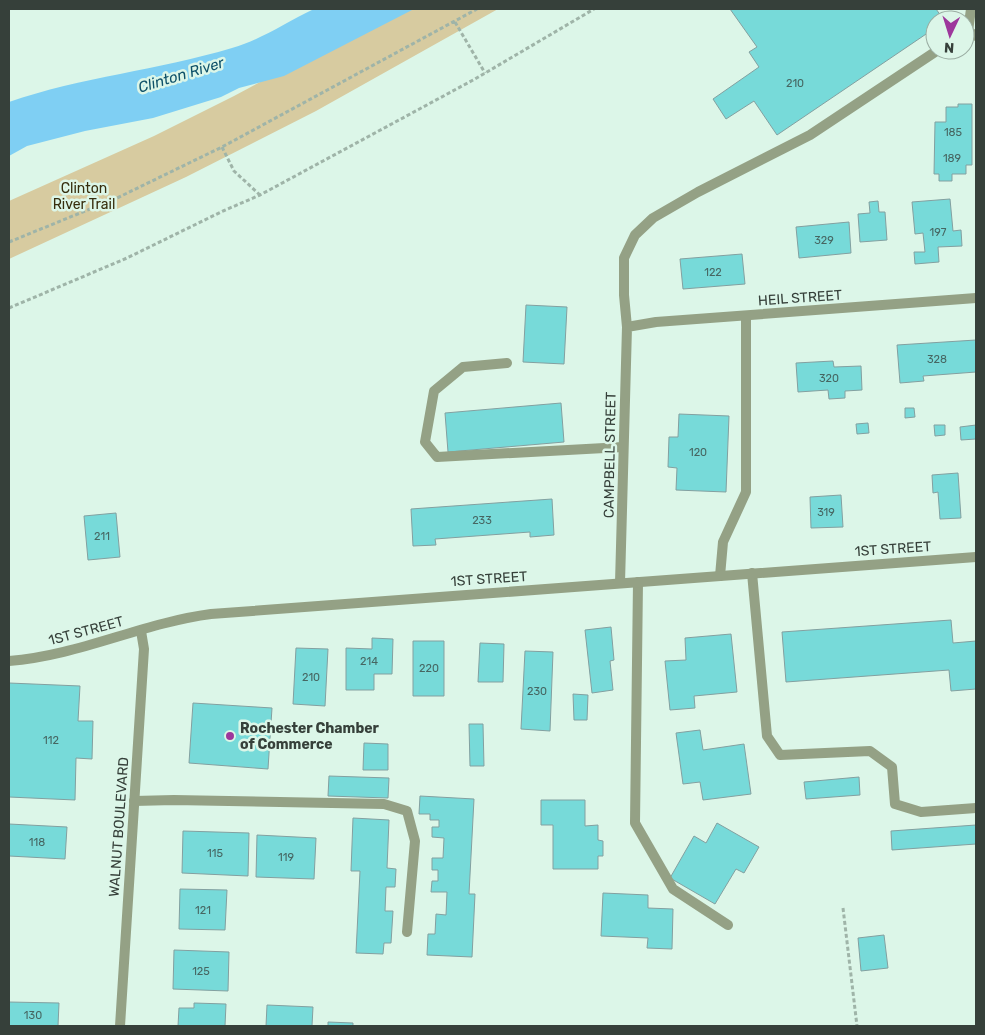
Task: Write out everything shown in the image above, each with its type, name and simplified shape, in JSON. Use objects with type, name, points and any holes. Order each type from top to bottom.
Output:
[{"type":"street","name":"CAMPBELL STREET","points":[[620,583],[627,327],[624,295],[624,258],[635,235],[653,218],[698,192],[810,135],[925,59]]},
{"type":"street","name":"HEIL STREET","points":[[627,327],[656,322],[976,298]]},
{"type":"street","points":[[720,576],[723,542],[746,492],[746,316]]},
{"type":"street","points":[[506,363],[463,367],[434,391],[425,442],[437,457],[623,447]]},
{"type":"street","name":"1ST STREET","points":[[9,661],[62,652],[177,619],[211,614],[976,557]]},
{"type":"street","points":[[752,573],[767,736],[780,755],[870,751],[892,767],[895,804],[921,812],[976,808]]},
{"type":"street","points":[[638,582],[635,823],[673,889],[728,924]]},
{"type":"street","name":"WALNUT BOULEVARD","points":[[120,1026],[144,649],[140,631]]},
{"type":"street","points":[[134,802],[174,800],[384,804],[407,811],[416,841],[408,932]]},
{"type":"path","points":[[9,242],[117,198],[222,147],[477,9]]},
{"type":"path","points":[[9,308],[127,258],[223,211],[260,196],[485,73],[594,9]]},
{"type":"path","points":[[455,22],[485,73]]},
{"type":"path","points":[[222,147],[234,171],[260,196]]},
{"type":"path","points":[[843,908],[857,1026]]},
{"type":"green space","name":"Clinton River Trail","points":[[396,9],[498,9],[316,111],[186,177],[9,259],[9,201],[154,136],[234,96]]},
{"type":"water","name":"Clinton River","points":[[314,9],[414,9],[284,76],[239,88],[221,97],[153,118],[85,131],[27,146],[9,156],[9,102],[64,86],[204,56],[232,48],[265,35]]},
{"type":"building","points":[[730,9],[937,10],[925,10],[925,35],[777,135],[754,101],[726,119],[713,99],[759,67],[749,52],[757,47]]},
{"type":"building","points":[[958,104],[972,104],[972,165],[966,165],[966,174],[952,174],[952,181],[939,181],[939,174],[934,174],[935,122],[946,122],[946,107],[958,107]]},
{"type":"building","points":[[950,199],[953,231],[961,230],[962,246],[938,247],[939,262],[915,264],[914,252],[925,252],[923,233],[915,234],[912,202]]},
{"type":"building","points":[[878,201],[879,212],[885,212],[887,240],[860,242],[858,214],[870,213],[869,202]]},
{"type":"building","points":[[849,222],[851,253],[799,258],[796,227]]},
{"type":"building","points":[[742,254],[745,284],[683,289],[680,259]]},
{"type":"building","points":[[526,305],[567,307],[564,364],[523,362]]},
{"type":"building","points":[[976,340],[976,372],[923,376],[924,381],[900,383],[897,345]]},
{"type":"building","points":[[833,361],[834,367],[861,366],[862,390],[845,391],[845,398],[829,399],[828,390],[798,392],[796,363]]},
{"type":"building","points":[[561,403],[564,442],[448,452],[445,413]]},
{"type":"building","points":[[905,408],[914,408],[915,417],[905,418]]},
{"type":"building","points":[[679,414],[729,416],[726,492],[676,490],[677,468],[668,467],[669,437],[678,437]]},
{"type":"building","points":[[868,423],[869,433],[857,434],[856,424]]},
{"type":"building","points":[[934,425],[945,425],[945,435],[935,436]]},
{"type":"building","points":[[976,425],[976,439],[961,440],[960,427]]},
{"type":"building","points":[[958,473],[961,518],[940,519],[938,492],[933,493],[932,475]]},
{"type":"building","points":[[841,495],[843,527],[811,528],[810,497]]},
{"type":"building","points":[[552,499],[554,535],[530,537],[530,532],[435,539],[436,545],[413,546],[411,509]]},
{"type":"building","points":[[116,513],[120,557],[88,560],[84,516]]},
{"type":"building","points":[[951,620],[953,643],[976,641],[976,689],[951,691],[949,670],[786,682],[782,632]]},
{"type":"building","points":[[611,627],[614,660],[610,661],[613,690],[592,693],[585,630]]},
{"type":"building","points":[[731,634],[737,692],[694,696],[695,708],[670,710],[665,661],[686,660],[685,638]]},
{"type":"building","points":[[372,638],[393,639],[392,674],[374,674],[374,690],[346,690],[346,648],[372,649]]},
{"type":"building","points":[[413,641],[444,641],[444,696],[413,696]]},
{"type":"building","points":[[480,643],[504,644],[503,682],[478,682]]},
{"type":"building","points":[[296,648],[328,649],[325,706],[293,704]]},
{"type":"building","points":[[525,651],[553,652],[550,731],[521,729]]},
{"type":"building","points":[[9,683],[80,686],[78,721],[93,721],[92,759],[76,758],[75,800],[9,797]]},
{"type":"building","points":[[573,694],[588,695],[587,720],[574,720]]},
{"type":"building","name":"Rochester Chamber of Commerce","points":[[193,703],[272,708],[268,769],[189,763]]},
{"type":"building","points":[[469,724],[483,724],[484,766],[470,766]]},
{"type":"building","points":[[700,730],[703,750],[744,744],[751,794],[703,800],[700,782],[683,784],[676,733]]},
{"type":"building","points":[[364,743],[388,744],[388,770],[363,770]]},
{"type":"building","points":[[329,776],[389,778],[388,798],[328,796]]},
{"type":"building","points":[[859,777],[860,795],[806,799],[804,782]]},
{"type":"building","points":[[420,796],[474,799],[469,894],[475,894],[472,957],[427,955],[428,934],[435,934],[436,914],[446,915],[447,892],[431,892],[432,881],[438,881],[438,870],[432,870],[432,858],[443,858],[444,838],[432,837],[432,827],[439,827],[439,820],[430,820],[430,814],[419,814]]},
{"type":"building","points":[[541,800],[585,800],[585,826],[598,825],[598,840],[603,841],[603,856],[598,856],[598,869],[553,869],[553,825],[541,825]]},
{"type":"building","points":[[353,818],[389,820],[387,868],[396,869],[395,887],[386,887],[385,911],[393,911],[391,943],[384,943],[383,954],[356,953],[360,871],[351,871]]},
{"type":"building","points":[[717,823],[759,847],[744,873],[736,869],[715,904],[670,878],[694,836],[706,843]]},
{"type":"building","points":[[9,824],[67,827],[65,859],[9,856]]},
{"type":"building","points":[[976,825],[976,844],[892,850],[891,831]]},
{"type":"building","points":[[183,831],[249,833],[248,876],[182,873]]},
{"type":"building","points":[[257,835],[316,838],[314,879],[256,877]]},
{"type":"building","points":[[180,889],[227,890],[225,930],[179,929]]},
{"type":"building","points":[[603,893],[648,895],[648,908],[673,909],[672,949],[647,948],[648,938],[601,936]]},
{"type":"building","points":[[884,935],[888,968],[861,971],[858,938]]},
{"type":"building","points":[[174,950],[229,952],[228,991],[173,989]]},
{"type":"building","points":[[9,1002],[59,1003],[58,1026],[9,1026]]},
{"type":"building","points":[[194,1003],[226,1004],[225,1026],[178,1026],[179,1008],[194,1008]]},
{"type":"building","points":[[267,1005],[313,1007],[312,1026],[266,1026]]},
{"type":"building","points":[[328,1022],[353,1023],[353,1026],[328,1026]]},
{"type":"place","name":"Rochester Chamber of Commerce","points":[[230,736]]}]
